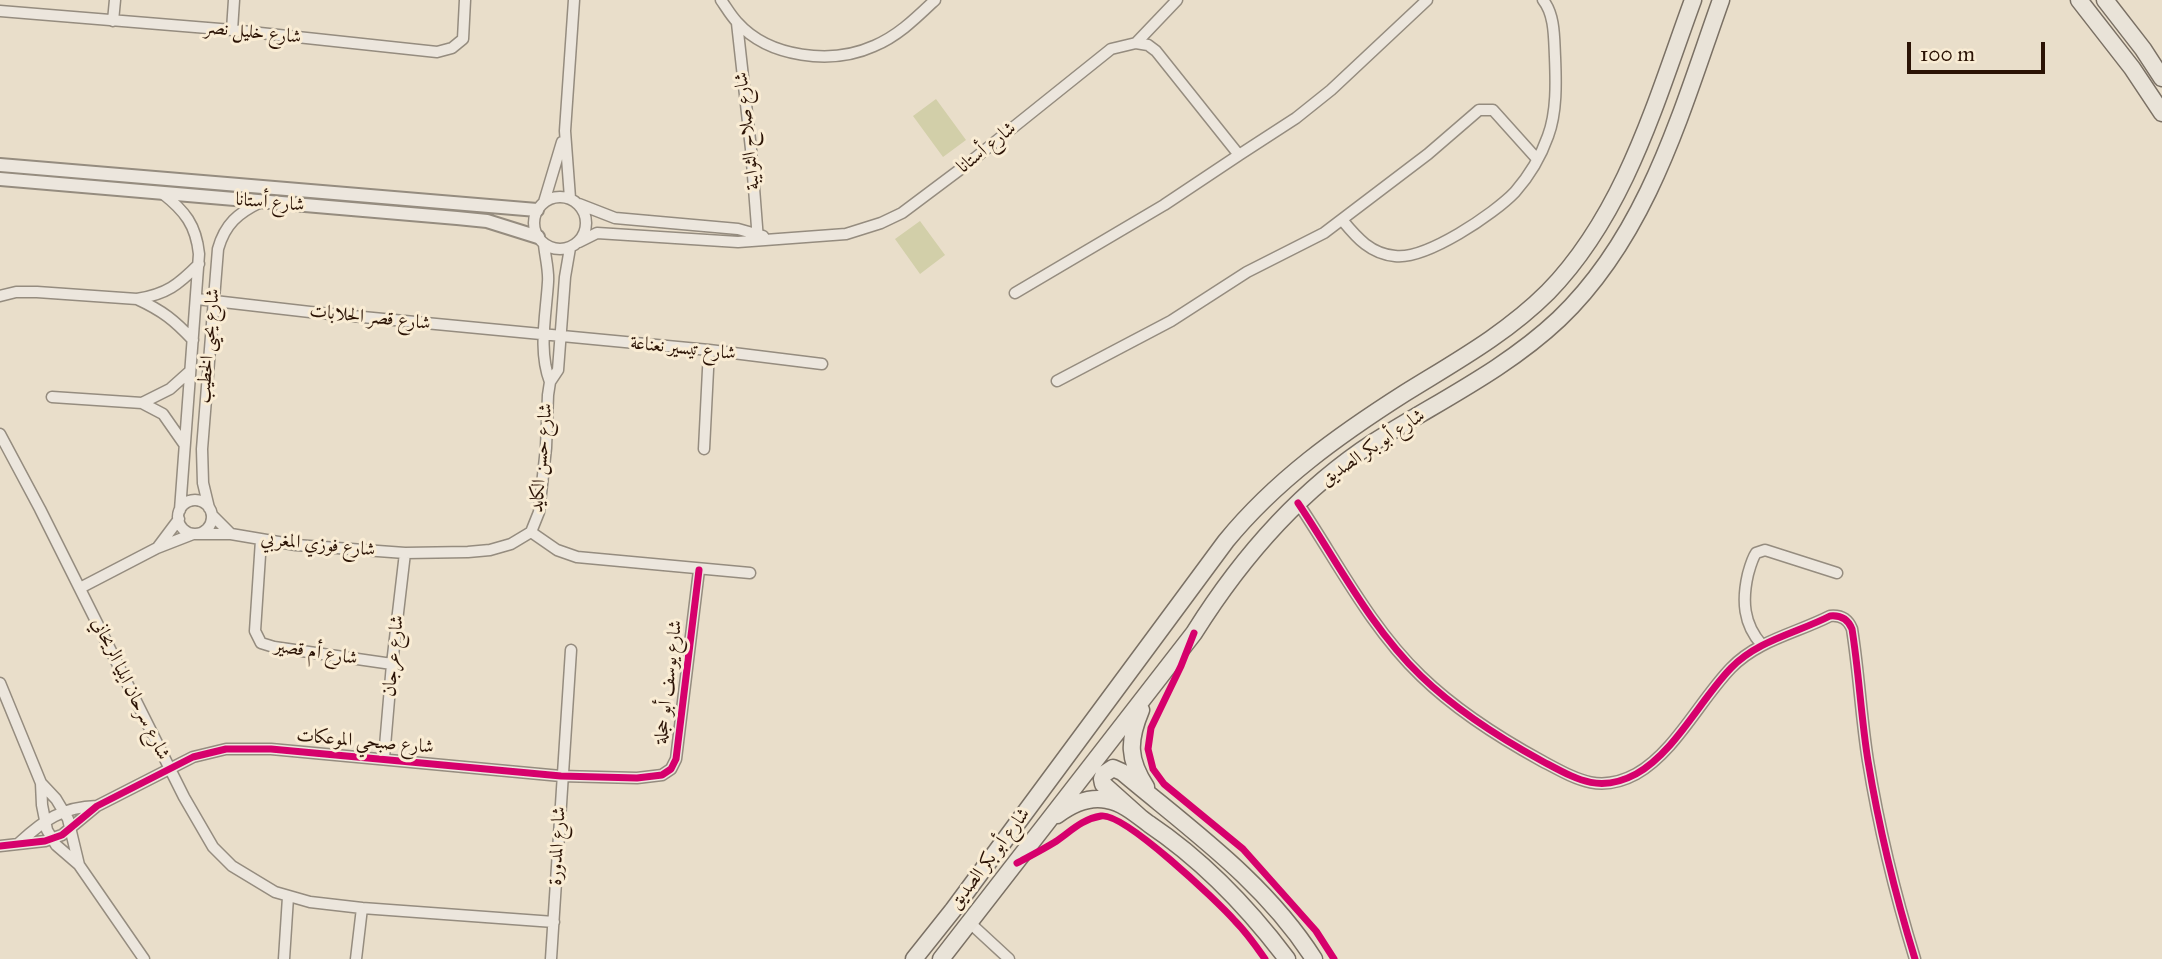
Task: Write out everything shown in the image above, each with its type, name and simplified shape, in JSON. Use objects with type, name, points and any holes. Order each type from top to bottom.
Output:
[{"type":"main road","name":"شارع أبو بكر الصديق","points":[[914,959],[1226,541],[1257,506],[1296,470],[1341,435],[1503,330],[1546,294],[1583,250],[1627,173],[1693,0]]},
{"type":"main road","name":"شارع أبو بكر الصديق","points":[[941,959],[1194,634],[1216,597],[1250,552],[1335,470],[1374,442],[1448,400],[1515,356],[1559,319],[1582,295],[1608,263],[1631,227],[1654,180],[1721,0]]},
{"type":"main road","points":[[2079,0],[2132,68],[2162,113]]},
{"type":"main road","points":[[2105,0],[2162,78]]},
{"type":"main road","points":[[1147,694],[1133,732],[1131,754],[1137,772],[1153,798]]},
{"type":"main road","points":[[1287,959],[1252,913],[1217,876],[1106,788],[1103,784],[1104,774],[1108,770],[1118,769],[1233,864],[1266,896],[1314,959]]},
{"type":"main road","points":[[1044,825],[1068,807],[1091,799],[1107,799],[1141,818]]},
{"type":"street","points":[[113,21],[115,0]]},
{"type":"street","points":[[232,30],[234,0]]},
{"type":"street","name":"شارع خليل نصر","points":[[0,11],[232,30],[437,51],[459,45],[463,39],[465,0]]},
{"type":"street","points":[[565,131],[534,229],[541,241],[552,248],[575,245],[585,234],[587,223],[585,213],[575,201],[565,131],[574,0]]},
{"type":"street","points":[[721,0],[737,23],[759,39],[787,51],[818,57],[833,57],[876,46],[902,29],[935,0]]},
{"type":"street","name":"شارع أستانا","points":[[575,201],[615,218],[738,229],[758,237],[770,238],[846,233],[891,220],[970,162],[1111,49],[1136,43],[1177,0]]},
{"type":"street","points":[[1015,293],[1164,205],[1296,118],[1331,90],[1427,0]]},
{"type":"street","points":[[1343,221],[1359,239],[1381,253],[1409,256],[1422,253],[1500,206],[1527,178],[1552,123],[1556,80],[1554,32],[1550,12],[1543,0]]},
{"type":"street","name":"شارع صلاح الثوايبة","points":[[737,23],[758,237]]},
{"type":"street","points":[[1136,43],[1148,45],[1156,51],[1240,155]]},
{"type":"street","points":[[1057,381],[1171,321],[1247,272],[1343,221],[1483,108],[1497,113],[1537,159]]},
{"type":"street","name":"شارع أستانا","points":[[0,165],[541,206]]},
{"type":"street","name":"شارع أستانا","points":[[0,179],[487,221],[541,241]]},
{"type":"street","name":"شارع يحيى الخطيب","points":[[162,193],[191,220],[197,236],[199,264],[179,514]]},
{"type":"street","points":[[541,206],[552,198],[575,201]]},
{"type":"street","name":"شارع يحيى الخطيب","points":[[211,511],[203,483],[202,449],[212,301],[221,237],[234,217],[261,202]]},
{"type":"street","name":"شارع أستانا","points":[[575,245],[597,233],[738,242],[758,237]]},
{"type":"street","name":"شارع حسن الكايد","points":[[405,553],[438,554],[491,550],[511,544],[536,524],[542,492],[550,382],[545,370],[544,335],[549,279],[541,241]]},
{"type":"street","name":"شارع حسن الكايد","points":[[550,382],[558,370],[565,277],[575,245]]},
{"type":"street","points":[[0,296],[16,292],[37,292],[137,299],[166,292],[199,264]]},
{"type":"street","points":[[137,299],[169,316],[193,341]]},
{"type":"street","name":"شارع قصر الحلابات","points":[[197,299],[544,335]]},
{"type":"street","name":"شارع تيسير نعناعة","points":[[544,335],[822,364]]},
{"type":"street","points":[[705,449],[709,351]]},
{"type":"street","name":"شارع يحيى الخطيب","points":[[142,403],[170,389],[189,372]]},
{"type":"street","points":[[52,397],[142,403],[163,414],[185,444]]},
{"type":"street","name":"شارع سرحان ايليا الريحاني","points":[[0,434],[169,769],[204,834],[222,857],[253,881],[288,897],[362,908],[554,922]]},
{"type":"street","points":[[211,511],[207,529],[195,534],[182,527],[179,514],[187,503],[197,500],[211,511],[231,534]]},
{"type":"street","points":[[1298,503],[1370,613],[1420,676],[1495,733],[1536,758],[1585,782],[1597,785],[1613,783],[1648,766],[1662,753],[1731,668],[1762,645],[1830,617],[1846,619],[1853,629],[1862,718],[1875,803],[1915,959]]},
{"type":"street","name":"شارع فوزي المغربي","points":[[157,548],[179,514]]},
{"type":"street","name":"شارع حسن الكايد","points":[[530,531],[557,550],[577,557],[750,573]]},
{"type":"street","name":"شارع فوزي المغربي","points":[[80,589],[157,548],[195,534],[231,534],[296,545],[405,553]]},
{"type":"street","name":"شارع أم قصير","points":[[261,540],[255,631],[261,643],[274,648],[392,664]]},
{"type":"street","points":[[1762,645],[1747,621],[1744,597],[1756,552],[1765,550],[1837,573]]},
{"type":"street","name":"شارع عرجان","points":[[384,758],[405,553]]},
{"type":"street","name":"شارع يوسف أبو حجلة","points":[[561,776],[657,777],[674,765],[699,570]]},
{"type":"street","name":"شارع المدورة","points":[[551,959],[571,650]]},
{"type":"street","points":[[0,683],[5,710],[41,783],[64,811],[79,865]]},
{"type":"street","name":"شارع صبحي الموعكات","points":[[97,806],[205,753],[240,748],[384,758],[561,776]]},
{"type":"street","points":[[41,783],[44,821],[51,839],[79,865],[144,959]]},
{"type":"street","points":[[19,843],[44,821],[64,811],[97,806]]},
{"type":"street","points":[[0,846],[51,839],[71,829],[97,806]]},
{"type":"street","points":[[284,959],[288,897]]},
{"type":"street","points":[[356,959],[362,908]]},
{"type":"street","points":[[970,923],[1009,959]]},
{"type":"shaded area","points":[[936,99],[966,140],[943,157],[913,116]]},
{"type":"shaded area","points":[[920,221],[945,255],[920,274],[895,239]]},
{"type":"cycle path","points":[[1298,503],[1370,615],[1421,676],[1494,733],[1554,768],[1588,782],[1610,783],[1623,780],[1650,764],[1675,739],[1731,668],[1753,650],[1830,616],[1846,620],[1852,629],[1877,811],[1915,959]]},
{"type":"cycle path","points":[[0,846],[45,841],[62,835],[97,806],[193,757],[226,749],[271,749],[561,776],[637,778],[662,775],[671,769],[676,759],[699,570]]},
{"type":"cycle path","points":[[1194,633],[1151,728],[1148,749],[1153,769],[1164,784],[1243,849],[1316,931],[1334,959]]},
{"type":"cycle path","points":[[1017,863],[1088,820],[1101,816],[1113,819],[1149,842],[1191,878],[1239,925],[1265,959]]}]
